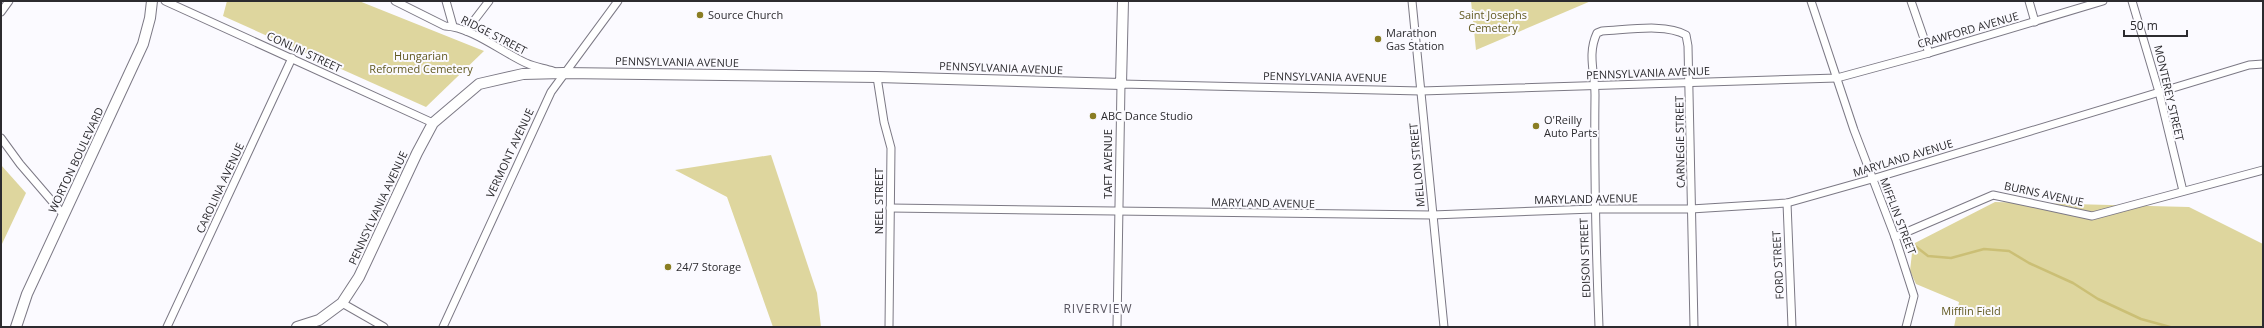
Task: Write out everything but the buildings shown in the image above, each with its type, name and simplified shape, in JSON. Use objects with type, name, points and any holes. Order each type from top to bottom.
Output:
[{"type":"street","points":[[1,12],[9,1]]},
{"type":"street","name":"WORTON BOULEVARD","points":[[16,327],[27,294],[143,44],[150,18],[152,1]]},
{"type":"street","name":"CONLIN STREET","points":[[165,1],[433,123]]},
{"type":"street","name":"RIDGE STREET","points":[[395,1],[445,26],[453,26],[466,32],[528,64],[563,73]]},
{"type":"street","points":[[446,1],[453,26]]},
{"type":"street","points":[[466,32],[489,1]]},
{"type":"street","name":"VERMONT AVENUE","points":[[443,327],[551,92],[563,73],[618,1]]},
{"type":"street","name":"TAFT AVENUE","points":[[1117,327],[1123,1]]},
{"type":"street","name":"MELLON STREET","points":[[1412,1],[1444,327]]},
{"type":"street","name":"MIFFLIN STREET","points":[[1811,1],[1872,179],[1895,237],[1914,296],[1906,327]]},
{"type":"street","points":[[1911,1],[1929,53]]},
{"type":"street","points":[[2029,1],[2035,22]]},
{"type":"street","name":"CRAWFORD AVENUE","points":[[1837,78],[1929,53],[2103,1]]},
{"type":"street","name":"MONTEREY STREET","points":[[2132,1],[2159,92],[2183,191]]},
{"type":"street","name":"CARNEGIE STREET","points":[[1592,68],[1591,52],[1597,33],[1664,29],[1679,31],[1686,35],[1690,84],[1694,327]]},
{"type":"street","name":"CAROLINA AVENUE","points":[[167,327],[292,58]]},
{"type":"street","name":"MARYLAND AVENUE","points":[[890,208],[1432,215],[1594,209],[1691,209],[1787,203],[1872,179],[2249,65],[2263,64]]},
{"type":"street","name":"EDISON STREET","points":[[1592,68],[1595,86],[1594,209],[1599,327]]},
{"type":"street","name":"PENNSYLVANIA AVENUE","points":[[297,327],[318,320],[342,303],[359,277],[417,153],[433,123],[479,84],[523,74],[563,73],[877,77],[1421,91],[1690,84],[1837,78]]},
{"type":"street","name":"NEEL STREET","points":[[877,77],[884,122],[890,144],[889,327]]},
{"type":"street","points":[[1,138],[20,164],[64,214]]},
{"type":"street","name":"BURNS AVENUE","points":[[1895,237],[1993,194],[2092,216],[2263,170]]},
{"type":"street","name":"FORD STREET","points":[[1787,203],[1788,266],[1792,327]]},
{"type":"street","points":[[342,303],[384,327]]},
{"type":"green space","name":"Hungarian Reformed Cemetery","points":[[227,1],[359,1],[484,51],[426,107],[223,16]]},
{"type":"green space","name":"Saint Josephs Cemetery","points":[[1471,1],[1591,1],[1476,50]]},
{"type":"green space","points":[[771,155],[817,293],[821,327],[773,327],[727,197],[675,170]]},
{"type":"green space","points":[[1,165],[26,193],[1,246]]},
{"type":"green space","name":"Mifflin Field","points":[[1995,202],[2189,207],[2263,244],[2263,327],[1954,327],[1959,302],[1916,284],[1910,271],[1913,244]]},
{"type":"waterway","points":[[1910,242],[1928,256],[1951,258],[1984,249],[2009,251],[2029,263],[2073,283],[2098,299],[2141,319],[2170,327]]},
{"type":"place","name":"Source Church","points":[[700,15]]},
{"type":"place","name":"Marathon Gas Station","points":[[1378,39]]},
{"type":"place","name":"ABC Dance Studio","points":[[1093,116]]},
{"type":"place","name":"O'Reilly Auto Parts","points":[[1536,126]]},
{"type":"place","name":"24/7 Storage","points":[[668,267]]},
{"type":"district","name":"RIVERVIEW","points":[[1098,309]]}]
